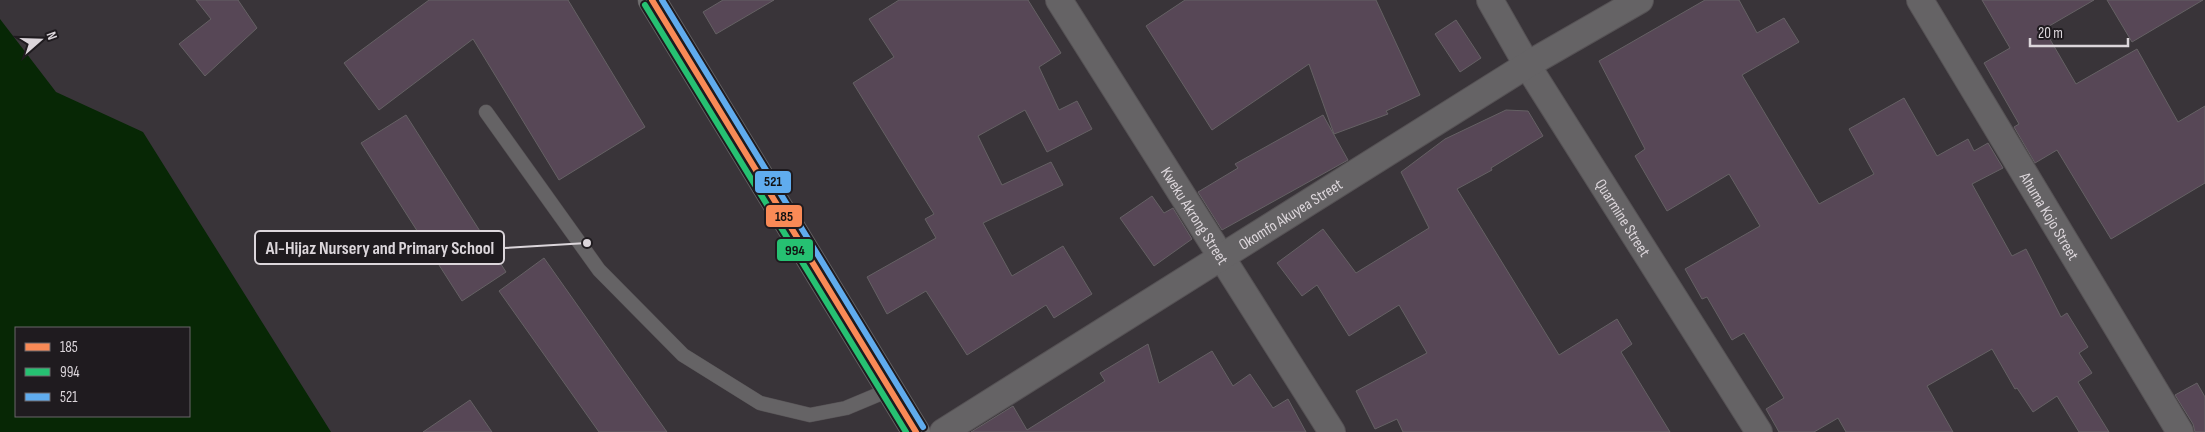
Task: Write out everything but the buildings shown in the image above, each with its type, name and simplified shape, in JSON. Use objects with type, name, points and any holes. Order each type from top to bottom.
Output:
[{"type":"main road","points":[[652,0],[916,432]]},
{"type":"street","name":"Kweku Akrong Street","points":[[1060,0],[1332,432]]},
{"type":"street","name":"Quarmine Street","points":[[1490,0],[1527,65],[1759,432]]},
{"type":"street","name":"Okomfo Akuyea Street","points":[[943,432],[1527,65],[1640,0]]},
{"type":"street","name":"Ahuma Kojo Street","points":[[1920,0],[2180,432]]},
{"type":"lane","points":[[486,112],[599,270],[683,355],[760,403],[810,415],[846,408],[889,390]]},
{"type":"shaded area","points":[[0,19],[56,92],[143,132],[331,432],[0,432]]},
{"type":"transit line","name":"185","points":[[652,0],[916,432]]},
{"type":"transit line","name":"521","points":[[662,0],[923,427]]},
{"type":"transit line","name":"994","points":[[645,5],[906,432]]},
{"type":"place","name":"Al-Hijaz Nursery and Primary School","points":[[587,243]]}]
